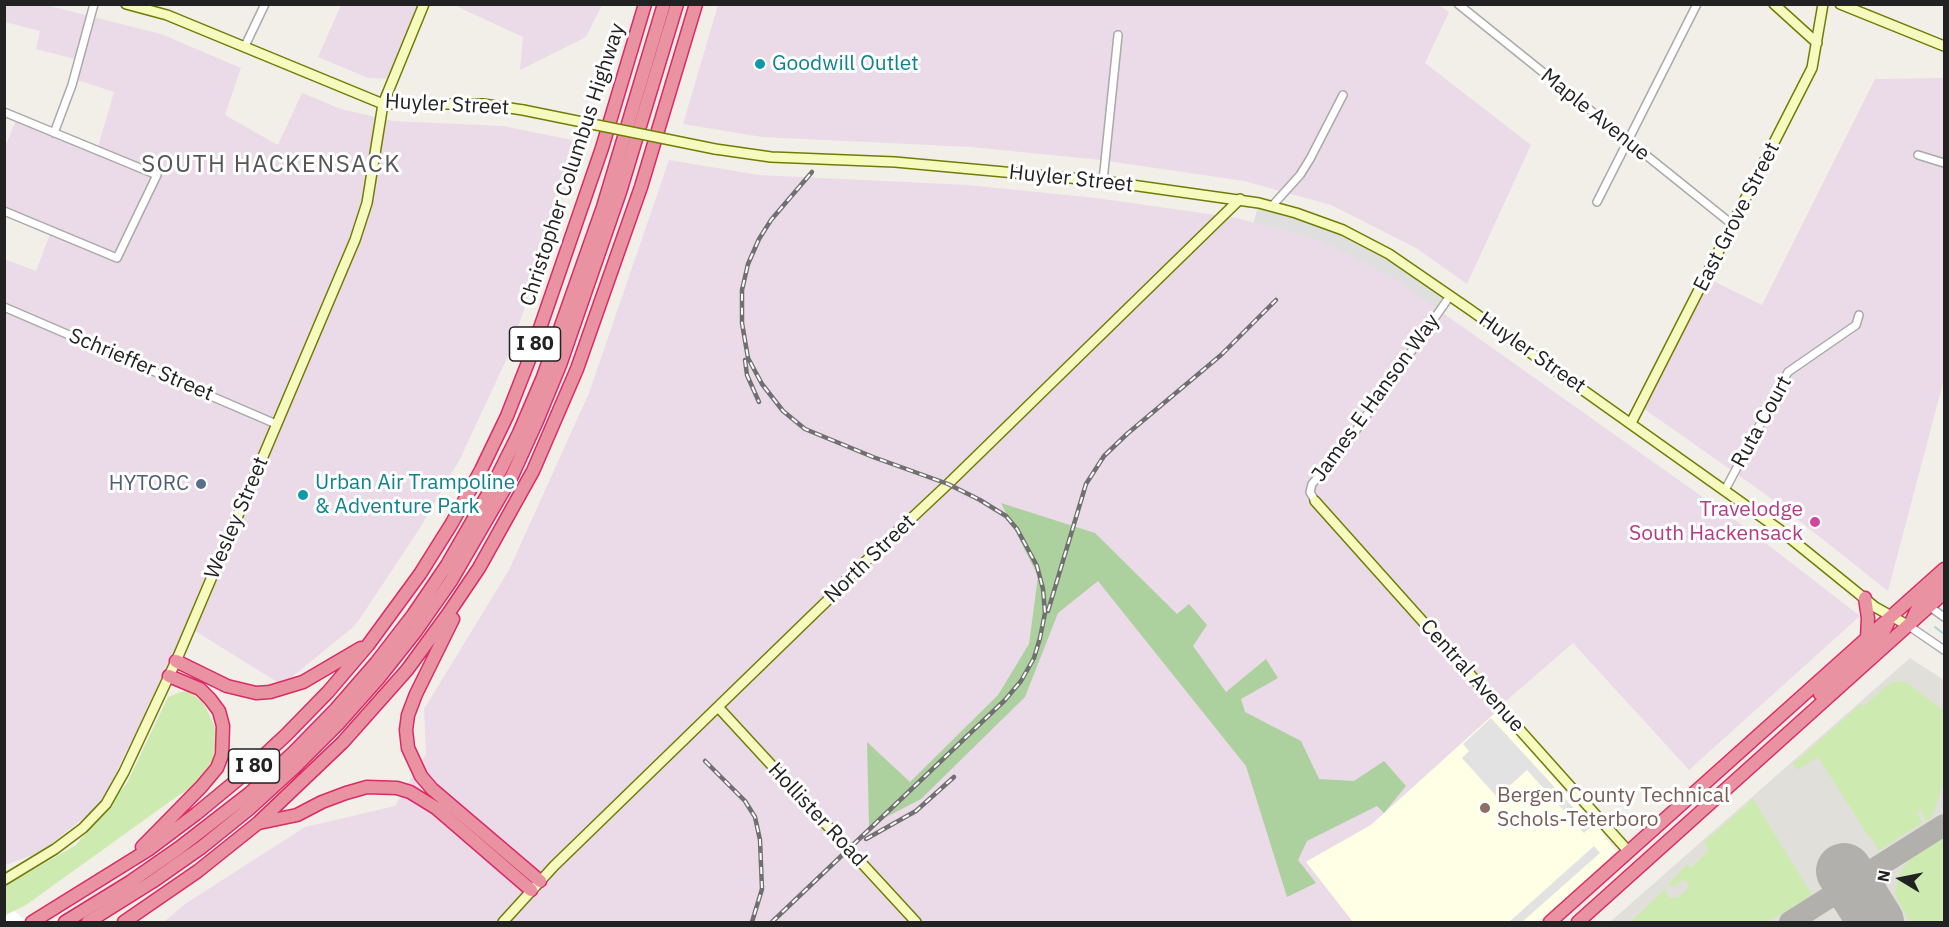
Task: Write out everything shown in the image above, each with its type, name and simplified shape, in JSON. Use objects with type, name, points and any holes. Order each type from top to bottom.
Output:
[{"type":"highway","name":"Christopher Columbus Highway","points":[[32,922],[122,867],[196,814],[264,756],[314,707],[368,645],[420,574],[452,523],[507,416],[569,247],[608,129],[645,4]]},
{"type":"highway","name":"Christopher Columbus Highway","points":[[65,922],[130,882],[179,848],[226,812],[279,766],[336,709],[376,663],[413,615],[447,565],[492,487],[543,377],[603,207],[664,4]]},
{"type":"highway","name":"I 80","points":[[88,922],[202,847],[295,767],[378,679],[416,631],[451,581],[512,476],[560,365],[627,170],[677,4]]},
{"type":"highway","name":"I 80","points":[[124,922],[198,871],[258,823],[304,782],[381,701],[432,636],[472,579],[528,479],[577,369],[641,187],[696,4]]},
{"type":"highway","points":[[1550,922],[1944,569]]},
{"type":"highway","points":[[472,579],[411,707],[406,730],[408,748],[421,776],[432,789],[540,880]]},
{"type":"highway","points":[[1909,626],[1920,603],[1944,581]]},
{"type":"highway","points":[[1578,922],[1944,593]]},
{"type":"highway","points":[[1865,598],[1868,618],[1867,638]]},
{"type":"highway","points":[[1784,737],[1829,685],[1881,637],[1892,616]]},
{"type":"highway","points":[[176,661],[242,691],[270,692],[303,682],[368,645]]},
{"type":"highway","points":[[122,867],[201,787],[217,768],[222,755],[223,726],[219,711],[200,689],[169,676]]},
{"type":"highway","points":[[258,823],[297,815],[322,801],[367,788],[397,788],[410,792],[436,808],[531,890]]},
{"type":"street","points":[[54,133],[72,85],[94,4]]},
{"type":"street","name":"Huyler Street","points":[[126,4],[167,15],[383,104],[483,104],[771,158],[896,162],[1103,181],[1240,199],[1312,218],[1389,254],[1785,533],[1875,607],[1909,626]]},
{"type":"street","points":[[244,46],[265,4]]},
{"type":"street","name":"Wesley Street","points":[[4,880],[70,838],[94,817],[106,804],[124,772],[176,661],[362,220],[367,203],[383,104],[424,4]]},
{"type":"street","name":"Maple Avenue","points":[[1458,4],[1733,225]]},
{"type":"street","points":[[1597,202],[1697,4]]},
{"type":"street","points":[[1774,4],[1817,43]]},
{"type":"street","name":"East Grove Street","points":[[1631,423],[1812,68],[1823,4]]},
{"type":"street","points":[[1840,4],[1944,46]]},
{"type":"street","points":[[1103,181],[1118,35]]},
{"type":"street","points":[[1272,206],[1300,175],[1343,95]]},
{"type":"street","points":[[4,112],[158,175],[117,258],[4,212]]},
{"type":"street","points":[[1918,155],[1944,163]]},
{"type":"street","name":"North Street","points":[[503,922],[540,880],[1240,199]]},
{"type":"street","name":"James E Hanson Way","points":[[1315,501],[1310,492],[1312,484],[1335,460],[1450,296]]},
{"type":"street","name":"Schrieffer Street","points":[[4,307],[276,424]]},
{"type":"street","name":"Ruta Court","points":[[1725,490],[1788,372],[1856,326],[1859,315]]},
{"type":"street","name":"Central Avenue","points":[[1315,501],[1629,852]]},
{"type":"street","points":[[1930,607],[1944,617]]},
{"type":"street","points":[[1909,626],[1944,650]]},
{"type":"street","name":"Hollister Road","points":[[718,707],[916,922]]},
{"type":"shaded area","points":[[1437,4],[1449,12],[1425,63],[1531,145],[1467,284],[1416,248],[1331,205],[1244,181],[1101,160],[971,147],[762,137],[683,124],[718,5]]},
{"type":"shaded area","points":[[5,5],[46,5],[161,34],[241,68],[225,115],[278,145],[302,93],[341,109],[393,121],[503,126],[582,142],[508,356],[460,459],[420,528],[359,620],[282,685],[192,629],[173,672],[126,752],[101,804],[41,852],[5,865],[4,259],[36,271],[52,229],[5,208],[5,147],[18,115],[97,150],[114,92],[74,79],[79,60],[36,49],[40,31],[5,22]]},
{"type":"shaded area","points":[[341,5],[424,5],[389,79],[368,78],[318,57]]},
{"type":"shaded area","points":[[454,5],[602,5],[586,37],[520,70],[523,37]]},
{"type":"shaded area","points":[[1944,78],[1944,379],[1888,591],[1768,496],[1640,406],[1703,276],[1762,305],[1875,79]]},
{"type":"shaded area","points":[[669,160],[759,175],[968,185],[1096,198],[1237,218],[1318,240],[1395,279],[1745,527],[1860,616],[1689,770],[1573,643],[1499,707],[1491,718],[1371,825],[1307,861],[1355,922],[164,922],[185,904],[305,827],[395,806],[426,754],[424,709],[509,570],[589,393]]},
{"type":"shaded area","points":[[1259,203],[1343,230],[1450,296],[1411,352],[1248,242]]},
{"type":"shaded area","points":[[1910,658],[1944,680],[1944,922],[1610,922]]},
{"type":"shaded area","name":"Bergen County Technical Schols-Teterboro","points":[[1495,713],[1595,823],[1616,852],[1538,922],[1353,922],[1306,862],[1371,825]]},
{"type":"shaded area","points":[[1491,718],[1591,827],[1584,833],[1527,770],[1497,797],[1462,758],[1469,751],[1463,744]]},
{"type":"shaded area","points":[[1594,846],[1600,853],[1522,922],[1509,922]]},
{"type":"green space","points":[[1001,503],[1095,533],[1177,614],[1189,604],[1207,625],[1193,646],[1226,692],[1266,659],[1278,678],[1241,699],[1245,712],[1301,741],[1319,779],[1354,781],[1384,761],[1406,786],[1384,813],[1377,806],[1307,841],[1298,860],[1316,883],[1287,897],[1246,766],[1098,581],[1058,613],[1025,697],[921,799],[869,826],[867,742],[910,782],[998,695],[1029,644],[1038,576]]},
{"type":"green space","points":[[1896,681],[1906,682],[1944,711],[1944,782],[1932,817],[1926,821],[1921,810],[1917,812],[1922,823],[1878,851],[1818,757],[1797,770],[1793,764],[1861,704],[1864,706],[1886,686]]},
{"type":"green space","points":[[186,690],[203,702],[217,731],[213,760],[194,787],[179,795],[26,905],[5,915],[5,886],[76,845],[127,783],[168,697]]},
{"type":"green space","points":[[1753,799],[1812,895],[1768,922],[1631,922],[1666,888],[1665,893],[1670,898],[1679,897],[1688,889],[1688,883],[1683,880],[1673,886],[1667,886],[1687,864],[1691,868],[1709,850],[1704,842]]},
{"type":"green space","points":[[1944,837],[1944,922],[1910,922],[1895,895],[1899,875],[1909,860]]},
{"type":"pier","points":[[14,911],[27,922],[5,922],[5,916]]},
{"type":"waterway","points":[[1935,627],[1944,634]]},
{"type":"taxiway","points":[[1790,922],[1944,825]]},
{"type":"runway","points":[[1844,871],[1876,922]]},
{"type":"railway","points":[[772,922],[1005,700],[1021,681],[1034,658],[1045,613],[1043,589],[1037,566],[1017,529],[1006,516],[948,484],[805,429],[783,411],[762,384],[748,358],[742,323],[742,290],[748,264],[759,239],[771,220],[812,172]]},
{"type":"railway","points":[[1048,611],[1086,484],[1104,456],[1221,355],[1276,300]]},
{"type":"railway","points":[[745,360],[747,375],[759,402]]},
{"type":"railway","points":[[705,761],[745,801],[755,817],[760,840],[762,889],[752,922]]},
{"type":"railway","points":[[866,839],[916,811],[954,777]]},
{"type":"place","name":"Goodwill Outlet","points":[[760,64]]},
{"type":"place","name":"HYTORC","points":[[201,484]]},
{"type":"place","name":"Urban Air Trampoline & Adventure Park","points":[[303,495]]},
{"type":"place","name":"Travelodge South Hackensack","points":[[1815,522]]},
{"type":"place","name":"Bergen County Technical Schols-Teterboro","points":[[1485,808]]},
{"type":"district","name":"SOUTH HACKENSACK","points":[[271,165]]}]
